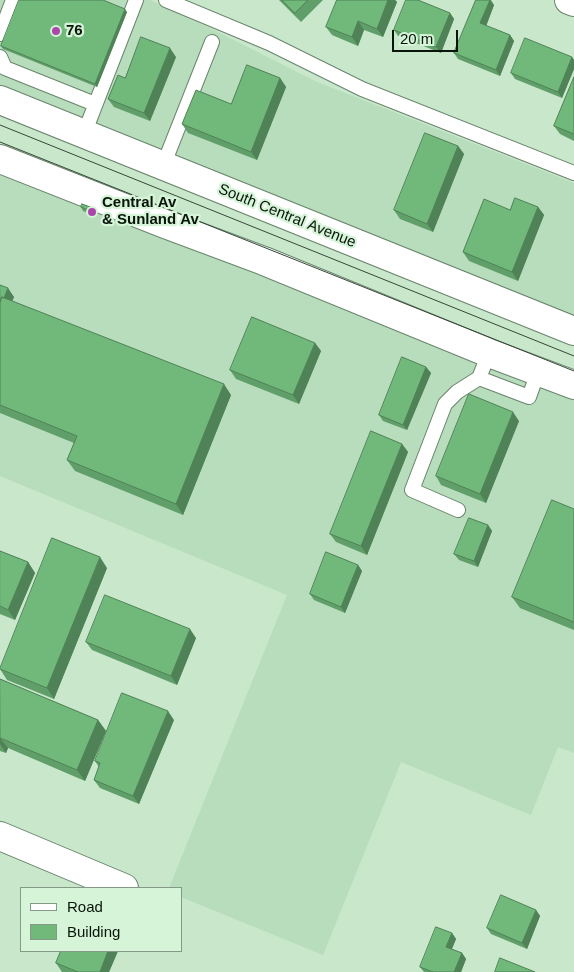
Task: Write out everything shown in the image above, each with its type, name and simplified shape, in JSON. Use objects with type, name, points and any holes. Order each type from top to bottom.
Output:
[{"type":"main road","points":[[569,0],[574,2]]},
{"type":"main road","name":"South Central Avenue","points":[[0,100],[573,329]]},
{"type":"main road","points":[[0,159],[264,261],[538,372],[574,384]]},
{"type":"main road","points":[[0,836],[122,887]]},
{"type":"lane","points":[[0,34],[13,0]]},
{"type":"lane","points":[[84,134],[136,0]]},
{"type":"lane","points":[[166,0],[269,43],[362,89],[574,173]]},
{"type":"lane","points":[[163,166],[212,42]]},
{"type":"lane","points":[[0,57],[4,68],[95,104]]},
{"type":"lane","points":[[458,510],[412,490],[445,404],[457,392],[479,378],[490,353]]},
{"type":"lane","points":[[479,378],[529,397],[538,372]]},
{"type":"shaded area","points":[[0,0],[150,0],[315,81],[574,183],[574,316],[0,85]]},
{"type":"shaded area","points":[[0,168],[574,399],[574,753],[558,747],[531,815],[401,762],[323,955],[182,897],[182,887],[169,887],[287,595],[0,476]]},
{"type":"building","points":[[19,0],[103,0],[125,9],[95,84],[1,46]]},
{"type":"building","points":[[282,0],[308,0],[295,13]]},
{"type":"building","points":[[337,0],[388,0],[377,29],[358,21],[352,37],[326,27]]},
{"type":"building","points":[[406,0],[418,0],[450,13],[436,47],[394,30]]},
{"type":"building","points":[[476,0],[490,0],[480,23],[510,35],[496,70],[454,53]]},
{"type":"building","points":[[141,37],[170,48],[144,113],[108,99],[118,75],[125,78]]},
{"type":"building","points":[[525,38],[572,57],[558,92],[511,73]]},
{"type":"building","points":[[247,65],[280,78],[251,152],[182,124],[196,90],[231,104]]},
{"type":"building","points":[[574,77],[574,134],[554,126]]},
{"type":"building","points":[[425,133],[458,146],[427,224],[394,210]]},
{"type":"building","points":[[515,198],[538,207],[512,272],[463,252],[484,199],[510,210]]},
{"type":"building","points":[[82,204],[93,208],[91,211],[81,207]]},
{"type":"building","points":[[0,285],[8,288],[0,302]]},
{"type":"building","points":[[2,297],[224,384],[176,504],[67,460],[77,436],[0,405],[0,302]]},
{"type":"building","points":[[252,317],[315,343],[293,395],[230,370]]},
{"type":"building","points":[[402,357],[426,367],[403,425],[379,415]]},
{"type":"building","points":[[469,394],[513,412],[480,494],[436,476]]},
{"type":"building","points":[[371,431],[402,444],[361,546],[330,534]]},
{"type":"building","points":[[552,500],[574,509],[574,622],[512,597]]},
{"type":"building","points":[[469,518],[488,525],[474,561],[454,554]]},
{"type":"building","points":[[52,538],[100,557],[47,688],[0,669]]},
{"type":"building","points":[[0,551],[28,562],[8,610],[0,606]]},
{"type":"building","points":[[326,552],[358,565],[341,607],[310,594]]},
{"type":"building","points":[[105,595],[190,629],[171,676],[86,642]]},
{"type":"building","points":[[0,679],[98,720],[77,770],[0,738]]},
{"type":"building","points":[[122,693],[168,711],[133,796],[94,780],[100,763],[95,761]]},
{"type":"building","points":[[501,895],[536,910],[522,943],[487,928]]},
{"type":"building","points":[[436,927],[452,933],[446,947],[462,953],[454,972],[433,972],[420,967]]},
{"type":"building","points":[[61,952],[108,952],[100,972],[78,972],[56,963]]},
{"type":"building","points":[[500,958],[535,972],[495,972]]},
{"type":"tram line","points":[[0,125],[574,356]]},
{"type":"tram line","points":[[0,142],[574,371]]},
{"type":"place","name":"76","points":[[56,31]]},
{"type":"place","name":"Central Av & Sunland Av","points":[[92,212]]}]
